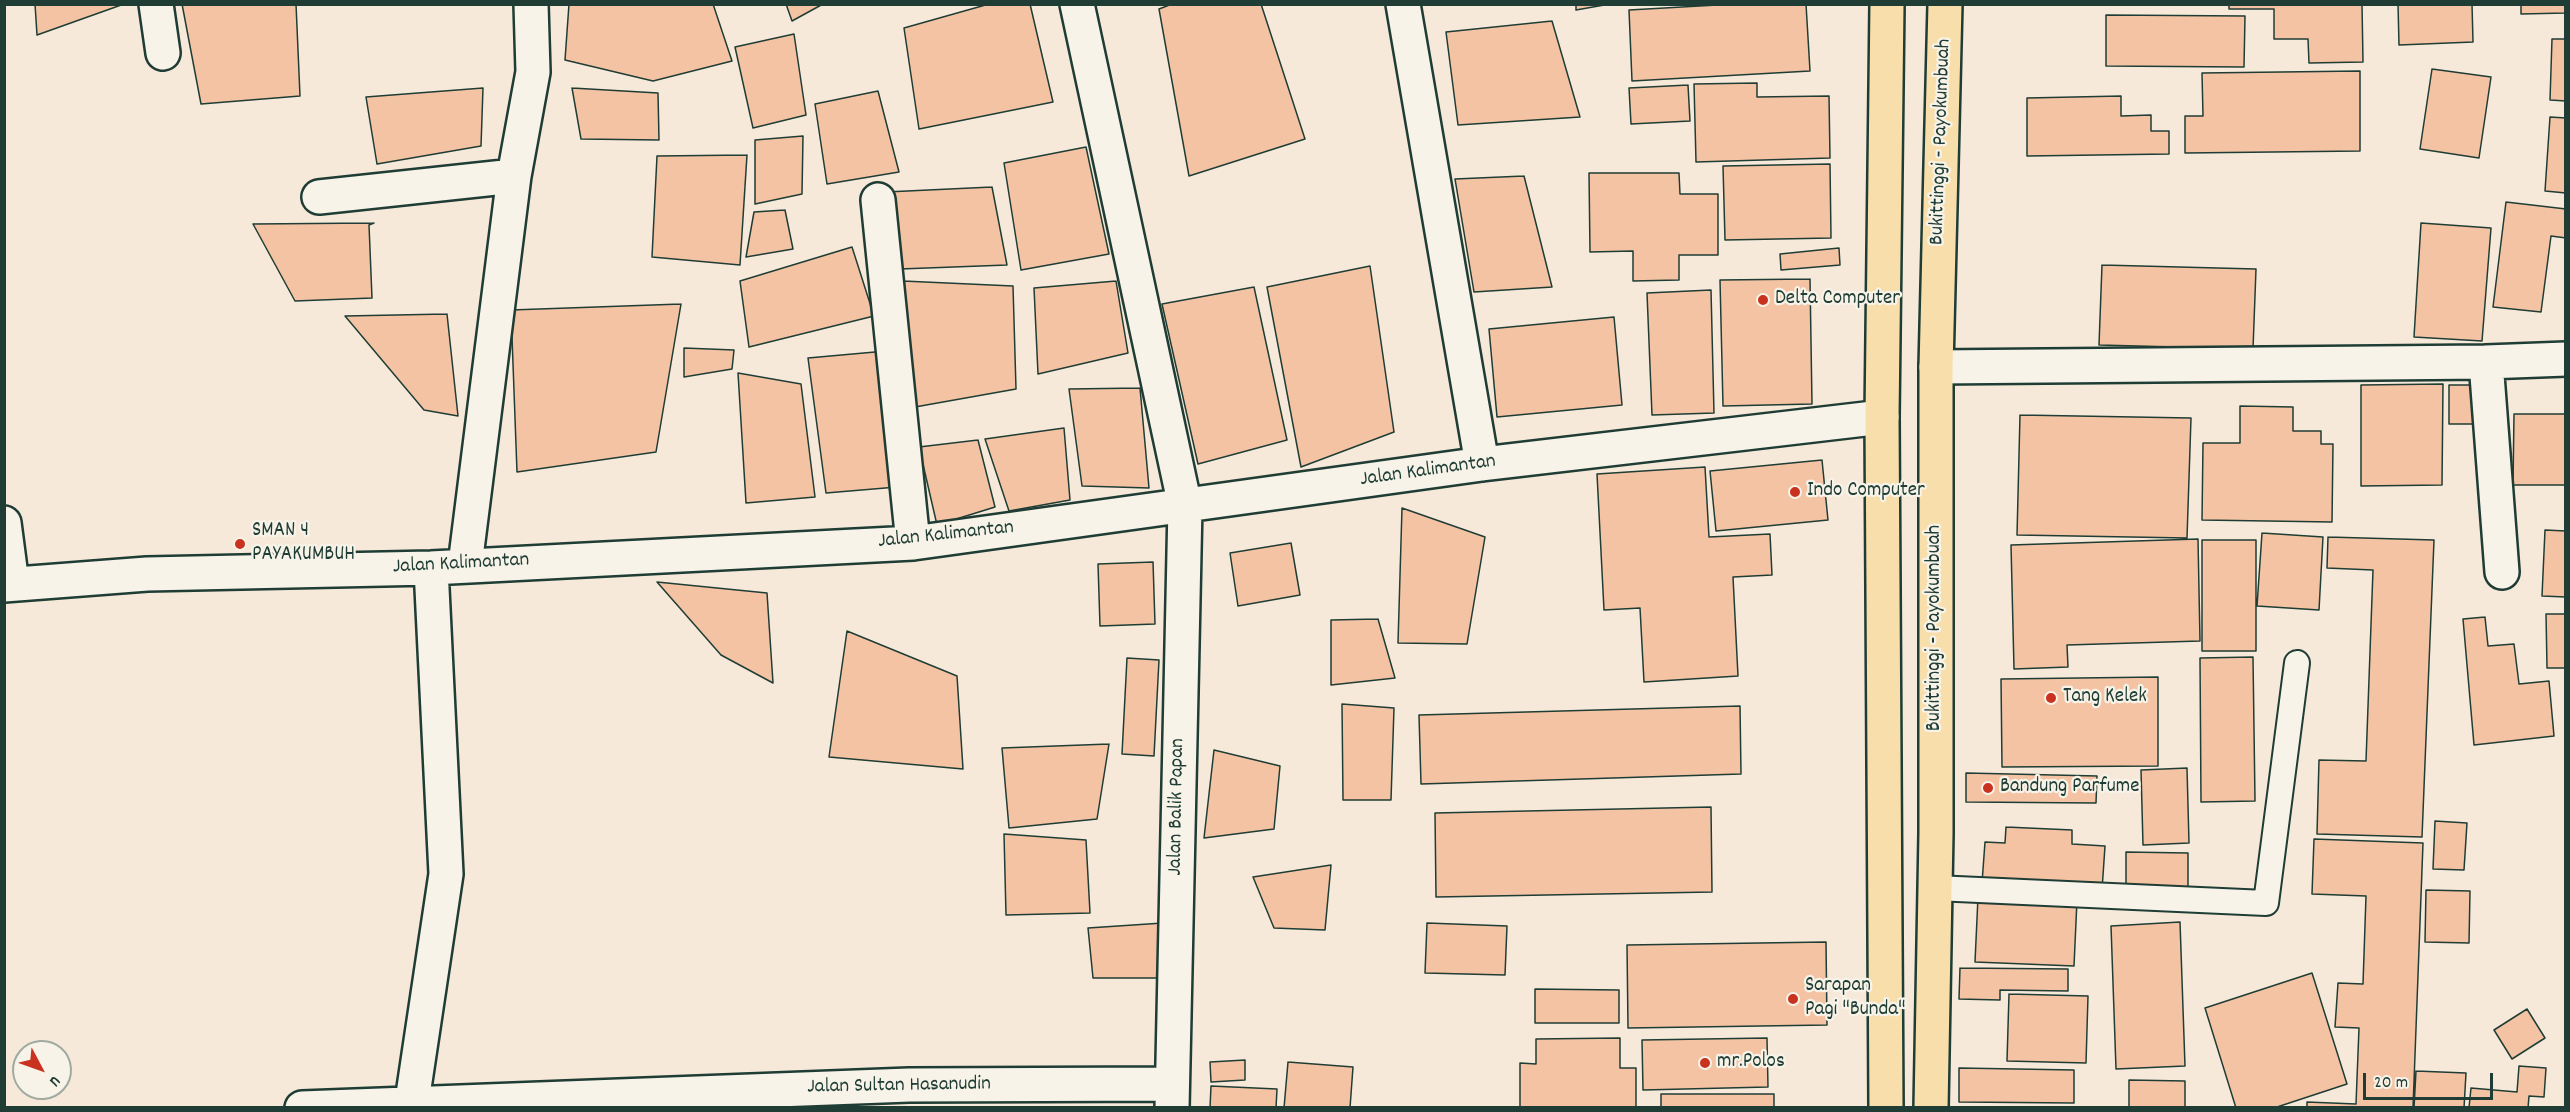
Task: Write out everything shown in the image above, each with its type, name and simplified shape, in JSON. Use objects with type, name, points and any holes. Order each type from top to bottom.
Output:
[{"type":"highway","points":[[1886,1107],[1882,417],[1887,4]]},
{"type":"highway","name":"Bukittinggi - Payokumbuah","points":[[1931,1107],[1936,833],[1936,367],[1945,4]]},
{"type":"highway","points":[[1885,831],[1936,833]]},
{"type":"street","points":[[156,4],[163,53]]},
{"type":"street","points":[[465,565],[514,176],[533,72],[531,4]]},
{"type":"street","name":"Jalan Balik Papan","points":[[1077,4],[1185,506],[1172,1096]]},
{"type":"street","points":[[1403,4],[1482,464]]},
{"type":"street","points":[[319,197],[514,176]]},
{"type":"street","points":[[878,200],[913,543]]},
{"type":"street","points":[[1936,367],[2486,362],[2565,359]]},
{"type":"street","points":[[2486,362],[2502,573]]},
{"type":"street","name":"Jalan Kalimantan","points":[[8,585],[147,574],[431,568],[913,543],[1482,464],[1882,417]]},
{"type":"street","points":[[4,523],[8,585]]},
{"type":"street","points":[[412,1105],[446,874],[431,568]]},
{"type":"street","name":"Jalan Sultan Hasanudin","points":[[302,1107],[513,1104],[909,1085],[1172,1096]]},
{"type":"lane","points":[[1935,888],[2266,903],[2297,663]]},
{"type":"building","points":[[35,4],[124,4],[37,35]]},
{"type":"building","points":[[182,4],[296,4],[300,96],[201,104]]},
{"type":"building","points":[[569,4],[713,4],[732,61],[653,81],[565,60]]},
{"type":"building","points":[[786,4],[823,4],[792,21]]},
{"type":"building","points":[[989,4],[1030,4],[1053,102],[919,129],[904,28]]},
{"type":"building","points":[[1172,4],[1261,4],[1305,139],[1189,176],[1159,9]]},
{"type":"building","points":[[1576,4],[1610,4],[1576,10]]},
{"type":"building","points":[[1735,4],[1806,4],[1810,71],[1632,81],[1629,10]]},
{"type":"building","points":[[2229,4],[2362,4],[2363,62],[2309,63],[2308,39],[2274,39],[2274,9],[2229,9]]},
{"type":"building","points":[[2398,4],[2472,4],[2473,42],[2399,45]]},
{"type":"building","points":[[2521,4],[2566,4],[2566,13],[2521,14]]},
{"type":"building","points":[[2106,15],[2245,16],[2244,67],[2106,66]]},
{"type":"building","points":[[1552,21],[1580,117],[1458,125],[1446,32]]},
{"type":"building","points":[[794,34],[806,115],[753,128],[735,47]]},
{"type":"building","points":[[2552,39],[2566,39],[2566,101],[2550,100]]},
{"type":"building","points":[[2432,69],[2491,77],[2479,158],[2420,149]]},
{"type":"building","points":[[2360,71],[2360,151],[2185,153],[2185,116],[2203,116],[2202,73]]},
{"type":"building","points":[[1757,83],[1757,97],[1829,96],[1830,158],[1696,162],[1694,84]]},
{"type":"building","points":[[1688,85],[1690,121],[1631,124],[1629,88]]},
{"type":"building","points":[[483,88],[481,146],[377,164],[366,97]]},
{"type":"building","points":[[572,88],[658,93],[659,140],[581,139]]},
{"type":"building","points":[[878,91],[899,172],[827,184],[815,104]]},
{"type":"building","points":[[2121,96],[2121,116],[2151,115],[2151,131],[2169,131],[2169,154],[2027,156],[2027,98]]},
{"type":"building","points":[[2550,117],[2566,118],[2566,193],[2545,191]]},
{"type":"building","points":[[803,136],[802,194],[755,204],[755,140]]},
{"type":"building","points":[[1086,147],[1109,254],[1021,270],[1004,163]]},
{"type":"building","points":[[747,155],[740,265],[652,257],[657,156]]},
{"type":"building","points":[[1830,164],[1831,238],[1725,240],[1723,166]]},
{"type":"building","points":[[1589,173],[1679,173],[1680,194],[1718,194],[1718,255],[1679,255],[1679,280],[1633,281],[1633,251],[1590,252]]},
{"type":"building","points":[[1524,176],[1552,287],[1474,292],[1455,179]]},
{"type":"building","points":[[992,187],[1007,265],[900,269],[886,192]]},
{"type":"building","points":[[2506,202],[2566,209],[2566,238],[2551,236],[2541,312],[2493,307]]},
{"type":"building","points":[[785,210],[793,249],[746,257],[754,212]]},
{"type":"building","points":[[374,223],[369,225],[372,298],[295,301],[253,224]]},
{"type":"building","points":[[2421,223],[2491,228],[2482,341],[2414,337]]},
{"type":"building","points":[[852,247],[874,316],[749,347],[740,281]]},
{"type":"building","points":[[1839,248],[1840,265],[1781,270],[1780,254]]},
{"type":"building","points":[[2102,265],[2256,269],[2253,349],[2099,345]]},
{"type":"building","points":[[1370,266],[1394,432],[1301,467],[1267,287]]},
{"type":"building","points":[[1810,279],[1812,404],[1723,406],[1720,280]]},
{"type":"building","points":[[903,281],[1013,286],[1016,389],[915,407]]},
{"type":"building","points":[[1116,281],[1128,353],[1038,374],[1034,288]]},
{"type":"building","points":[[1254,287],[1287,440],[1198,464],[1162,304]]},
{"type":"building","points":[[1711,290],[1714,413],[1652,415],[1647,293]]},
{"type":"building","points":[[681,304],[656,452],[517,472],[511,310]]},
{"type":"building","points":[[447,314],[458,416],[424,410],[345,316]]},
{"type":"building","points":[[1614,317],[1622,405],[1497,417],[1489,329]]},
{"type":"building","points":[[684,348],[734,350],[732,369],[684,377]]},
{"type":"building","points":[[886,351],[897,487],[826,493],[808,358]]},
{"type":"building","points":[[738,373],[801,384],[815,497],[746,503]]},
{"type":"building","points":[[2443,384],[2442,485],[2361,486],[2361,385]]},
{"type":"building","points":[[2449,385],[2479,385],[2478,424],[2449,424]]},
{"type":"building","points":[[1140,388],[1149,488],[1082,486],[1069,389]]},
{"type":"building","points":[[2240,406],[2293,407],[2293,431],[2321,431],[2321,444],[2333,444],[2332,522],[2202,520],[2203,443],[2240,443]]},
{"type":"building","points":[[2514,414],[2566,414],[2566,485],[2513,485]]},
{"type":"building","points":[[2020,415],[2191,418],[2187,538],[2017,535]]},
{"type":"building","points":[[1064,428],[1070,500],[1009,511],[985,439]]},
{"type":"building","points":[[978,440],[995,507],[937,525],[919,447]]},
{"type":"building","points":[[1822,460],[1828,520],[1716,531],[1710,471]]},
{"type":"building","points":[[1705,467],[1709,537],[1770,534],[1772,575],[1733,577],[1738,676],[1644,682],[1640,608],[1604,610],[1597,474]]},
{"type":"building","points":[[1402,508],[1485,537],[1467,644],[1398,643]]},
{"type":"building","points":[[2545,530],[2566,531],[2566,597],[2542,596]]},
{"type":"building","points":[[2262,533],[2323,537],[2319,610],[2257,606]]},
{"type":"building","points":[[2328,537],[2434,540],[2422,837],[2317,834],[2319,760],[2366,761],[2373,570],[2327,568]]},
{"type":"building","points":[[2198,539],[2200,641],[2067,645],[2068,667],[2014,669],[2011,545]]},
{"type":"building","points":[[2202,540],[2256,540],[2256,651],[2202,651]]},
{"type":"building","points":[[1291,543],[1300,595],[1238,606],[1230,553]]},
{"type":"building","points":[[1153,562],[1155,624],[1100,626],[1098,564]]},
{"type":"building","points":[[657,582],[767,593],[773,683],[721,655]]},
{"type":"building","points":[[2546,614],[2566,614],[2566,668],[2547,668]]},
{"type":"building","points":[[2485,617],[2488,646],[2514,644],[2519,684],[2549,681],[2554,736],[2474,745],[2463,619]]},
{"type":"building","points":[[1378,619],[1395,678],[1331,685],[1331,620]]},
{"type":"building","points":[[847,631],[957,676],[963,769],[829,757]]},
{"type":"building","points":[[2253,657],[2255,801],[2201,802],[2200,658]]},
{"type":"building","points":[[1127,658],[1159,660],[1154,756],[1122,754]]},
{"type":"building","points":[[2158,677],[2158,766],[2002,767],[2001,679]]},
{"type":"building","points":[[1342,704],[1394,708],[1391,800],[1343,800]]},
{"type":"building","points":[[1740,706],[1741,774],[1421,784],[1419,715]]},
{"type":"building","points":[[1109,744],[1097,819],[1009,828],[1002,748]]},
{"type":"building","points":[[1214,750],[1280,766],[1274,829],[1204,838]]},
{"type":"building","points":[[2187,768],[2189,843],[2143,845],[2141,770]]},
{"type":"building","points":[[1966,773],[2097,776],[2096,803],[1966,802]]},
{"type":"building","points":[[1711,807],[1712,892],[1436,897],[1435,813]]},
{"type":"building","points":[[2435,821],[2467,823],[2464,870],[2433,869]]},
{"type":"building","points":[[2006,827],[2072,830],[2072,844],[2105,846],[2102,890],[1982,883],[1985,842],[2005,843]]},
{"type":"building","points":[[1004,834],[1086,840],[1090,913],[1006,915]]},
{"type":"building","points":[[2314,839],[2423,843],[2413,1108],[2307,1108],[2307,1102],[2356,1104],[2359,1028],[2335,1027],[2338,983],[2363,984],[2366,896],[2312,894]]},
{"type":"building","points":[[2126,852],[2188,853],[2188,889],[2126,888]]},
{"type":"building","points":[[1331,865],[1325,930],[1274,928],[1253,877]]},
{"type":"building","points":[[2426,890],[2470,891],[2469,943],[2425,942]]},
{"type":"building","points":[[1978,897],[2077,900],[2074,966],[1975,962]]},
{"type":"building","points":[[2180,922],[2185,1066],[2116,1069],[2111,926]]},
{"type":"building","points":[[1163,923],[1160,978],[1093,978],[1088,928]]},
{"type":"building","points":[[1427,923],[1507,926],[1505,975],[1425,973]]},
{"type":"building","points":[[1826,942],[1827,1025],[1628,1028],[1627,945]]},
{"type":"building","points":[[1960,968],[2068,969],[2068,991],[2000,990],[2000,1000],[1959,999]]},
{"type":"building","points":[[2312,973],[2347,1084],[2274,1108],[2236,1108],[2205,1008]]},
{"type":"building","points":[[1535,989],[1619,990],[1619,1023],[1535,1023]]},
{"type":"building","points":[[2009,994],[2088,996],[2086,1063],[2007,1061]]},
{"type":"building","points":[[2527,1009],[2545,1038],[2512,1059],[2494,1030]]},
{"type":"building","points":[[1620,1038],[1620,1068],[1636,1068],[1636,1108],[1520,1108],[1520,1063],[1536,1064],[1536,1039]]},
{"type":"building","points":[[1767,1038],[1768,1087],[1643,1090],[1642,1040]]},
{"type":"building","points":[[1245,1060],[1245,1080],[1211,1082],[1210,1062]]},
{"type":"building","points":[[1288,1062],[1353,1067],[1350,1108],[1284,1108]]},
{"type":"building","points":[[2519,1066],[2546,1068],[2544,1097],[2529,1096],[2528,1108],[2469,1108],[2471,1088],[2517,1092]]},
{"type":"building","points":[[1959,1068],[2074,1070],[2074,1103],[1959,1102]]},
{"type":"building","points":[[2416,1071],[2466,1073],[2464,1108],[2414,1108]]},
{"type":"building","points":[[2129,1080],[2185,1081],[2185,1108],[2129,1108]]},
{"type":"building","points":[[1211,1086],[1277,1089],[1276,1108],[1210,1108]]},
{"type":"building","points":[[1661,1094],[1774,1094],[1774,1108],[1661,1108]]},
{"type":"place","name":"Delta Computer","points":[[1763,300]]},
{"type":"place","name":"Indo Computer","points":[[1795,492]]},
{"type":"place","name":"SMAN 4 PAYAKUMBUH","points":[[240,544]]},
{"type":"place","name":"Tang Kelek","points":[[2051,698]]},
{"type":"place","name":"Bandung Parfume","points":[[1988,788]]},
{"type":"place","name":"Sarapan Pagi \"Bunda\"","points":[[1793,999]]},
{"type":"place","name":"mr.Polos","points":[[1705,1063]]}]
